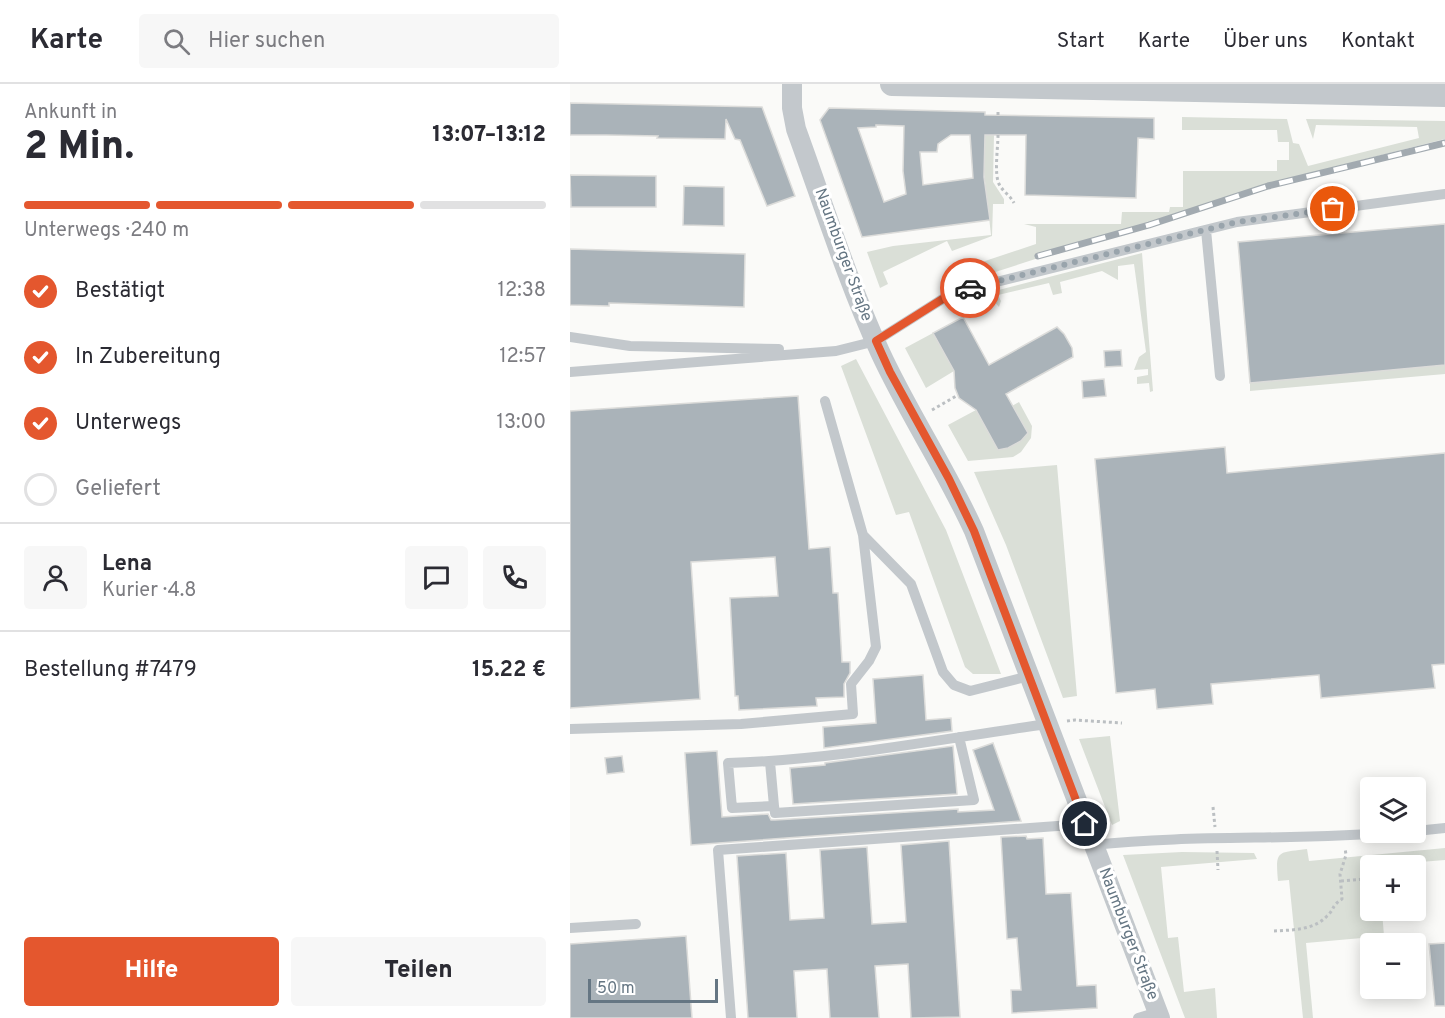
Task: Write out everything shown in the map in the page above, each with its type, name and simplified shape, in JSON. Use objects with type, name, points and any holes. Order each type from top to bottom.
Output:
[{"type":"street","name":"Naumburger Straße","points":[[792,84],[792,108],[796,129],[854,288],[890,372],[960,500],[986,560],[1159,1015]]},
{"type":"street","points":[[892,84],[1432,91]]},
{"type":"lane","points":[[570,372],[836,351],[876,341],[952,293],[1237,222],[1445,194]]},
{"type":"lane","points":[[1206,230],[1220,376]]},
{"type":"lane","points":[[570,337],[630,346],[836,351]]},
{"type":"lane","points":[[570,729],[741,724],[853,714],[851,684],[869,661],[876,647],[863,535],[825,401]]},
{"type":"lane","points":[[863,535],[911,584],[943,672],[954,685],[970,691],[1029,676]]},
{"type":"lane","points":[[774,806],[732,808],[728,763],[770,762],[1047,724]]},
{"type":"lane","points":[[770,762],[775,813],[974,800],[959,737]]},
{"type":"lane","points":[[730,1018],[718,850],[1085,824]]},
{"type":"lane","points":[[1426,830],[1445,828]]},
{"type":"lane","points":[[1093,844],[1153,838],[1360,836]]},
{"type":"lane","points":[[570,928],[636,924]]},
{"type":"lane","points":[[1138,1018],[1159,1015]]},
{"type":"path","points":[[998,110],[998,115]]},
{"type":"path","points":[[998,135],[998,181],[1014,203]]},
{"type":"path","points":[[932,410],[958,395]]},
{"type":"path","points":[[1047,724],[1075,720],[1122,723]]},
{"type":"path","points":[[1274,932],[1303,929],[1321,922],[1330,913],[1334,904],[1342,899],[1342,862],[1346,855],[1344,837]]},
{"type":"path","points":[[1341,882],[1360,880]]},
{"type":"shaded area","points":[[1182,117],[1287,119],[1293,143],[1299,144],[1308,166],[1419,138],[1417,127],[1316,125],[1313,139],[1306,119],[1445,121],[1445,139],[1267,184],[986,275],[982,262],[1036,244],[1036,227],[1024,224],[1121,224],[1122,212],[1169,212],[1170,207],[1183,207],[1183,171],[1277,171],[1277,160],[1289,160],[1289,142],[1278,142],[1277,130],[1182,130]]},
{"type":"shaded area","points":[[985,134],[994,135],[993,182],[1004,199],[1004,204],[993,204],[992,236],[952,251],[947,241],[883,272],[888,284],[880,288],[867,252],[893,246],[991,235],[984,172]]},
{"type":"shaded area","points":[[1142,253],[1153,391],[1150,392],[1149,383],[1137,384],[1137,377],[1148,375],[1148,369],[1134,370],[1139,357],[1146,352],[1134,264],[1118,266],[1118,280],[1102,271],[1060,282],[1062,293],[1053,295],[1049,283],[998,295],[1001,301],[999,307],[987,293]]},
{"type":"shaded area","points":[[933,333],[954,371],[926,388],[905,348]]},
{"type":"shaded area","points":[[856,359],[946,530],[1001,674],[973,674],[965,667],[909,512],[896,515],[841,366]]},
{"type":"shaded area","points":[[1445,365],[1445,374],[1250,391],[1250,383]]},
{"type":"shaded area","points":[[1019,402],[1032,426],[1031,438],[1021,452],[1013,457],[968,461],[948,425],[976,410],[998,449],[1011,446],[1027,433],[1012,406]]},
{"type":"shaded area","points":[[1057,465],[1077,696],[1063,698],[1006,545],[974,472]]},
{"type":"shaded area","points":[[1110,736],[1120,821],[1112,825],[1079,739]]},
{"type":"shaded area","points":[[1445,848],[1445,860],[1426,862],[1426,855],[1372,855]]},
{"type":"shaded area","points":[[1307,849],[1309,861],[1360,856],[1360,921],[1383,921],[1384,933],[1360,933],[1360,938],[1306,943],[1313,1018],[1303,1018],[1289,880],[1278,881],[1277,863],[1278,858],[1284,852]]},
{"type":"shaded area","points":[[1182,852],[1254,853],[1257,859],[1161,867],[1168,938],[1178,937],[1184,992],[1215,988],[1217,1018],[1185,1018],[1123,855]]},
{"type":"building","points":[[570,103],[762,107],[795,196],[767,206],[740,140],[735,139],[726,119],[725,139],[570,135]]},
{"type":"building","points":[[829,108],[985,112],[985,115],[1154,118],[1154,139],[1138,138],[1136,198],[1025,195],[1026,135],[985,135],[984,177],[990,220],[862,237],[820,120]],"holes":[[[876,125],[904,126],[903,171],[906,194],[884,202],[858,128],[876,127]],[[951,135],[970,135],[973,178],[923,185],[920,152],[937,152],[938,144]]]},
{"type":"building","points":[[570,175],[656,176],[656,207],[571,207]]},
{"type":"building","points":[[684,186],[724,187],[724,226],[683,225]]},
{"type":"building","points":[[1445,224],[1445,365],[1250,383],[1238,242]]},
{"type":"building","points":[[570,249],[745,254],[744,307],[609,303],[609,306],[570,305]]},
{"type":"building","points":[[963,317],[989,365],[1057,327],[1072,348],[1073,357],[1006,394],[1028,433],[1021,441],[1008,448],[998,450],[976,410],[959,398],[955,388],[954,371],[933,333]]},
{"type":"building","points":[[1121,350],[1122,366],[1105,367],[1104,351]]},
{"type":"building","points":[[1104,379],[1106,396],[1083,398],[1082,381]]},
{"type":"building","points":[[798,396],[809,549],[830,547],[833,593],[838,593],[842,662],[850,662],[850,673],[844,684],[844,697],[816,698],[817,706],[739,710],[738,696],[735,696],[730,598],[778,596],[775,557],[691,562],[700,699],[570,708],[570,411]]},
{"type":"building","points":[[1225,447],[1227,473],[1445,453],[1445,664],[1432,665],[1435,688],[1321,698],[1319,675],[1211,684],[1213,704],[1157,709],[1155,689],[1116,693],[1095,459]]},
{"type":"building","points":[[923,675],[926,720],[951,718],[952,731],[824,748],[823,727],[876,723],[873,679]]},
{"type":"building","points":[[993,743],[1021,821],[691,845],[685,753],[717,751],[722,817],[768,814],[771,820],[775,820],[958,809],[958,812],[994,810],[973,750]]},
{"type":"building","points":[[953,746],[957,794],[793,804],[790,768]]},
{"type":"building","points":[[622,756],[624,772],[607,774],[605,758]]},
{"type":"building","points":[[1026,836],[1027,839],[1043,838],[1046,894],[1071,893],[1077,986],[1096,985],[1097,1008],[1012,1013],[1011,990],[1021,990],[1017,938],[1007,939],[1001,837]]},
{"type":"building","points":[[949,841],[960,1017],[911,1018],[908,964],[875,966],[879,1018],[830,1018],[827,969],[794,971],[797,1018],[748,1018],[737,856],[786,853],[790,920],[824,918],[820,850],[867,847],[872,924],[906,922],[901,845]]},
{"type":"building","points":[[686,936],[692,1018],[570,1018],[570,944]]},
{"type":"building","points":[[1445,943],[1445,1006],[1435,1006],[1429,944]]},
{"type":"railway","points":[[1038,256],[1149,225],[1268,186],[1445,143]]},
{"type":"way so far","points":[[970,288],[1237,222],[1333,209]]},
{"type":"route","points":[[970,288],[952,293],[876,341],[974,531],[1085,824]]}]
